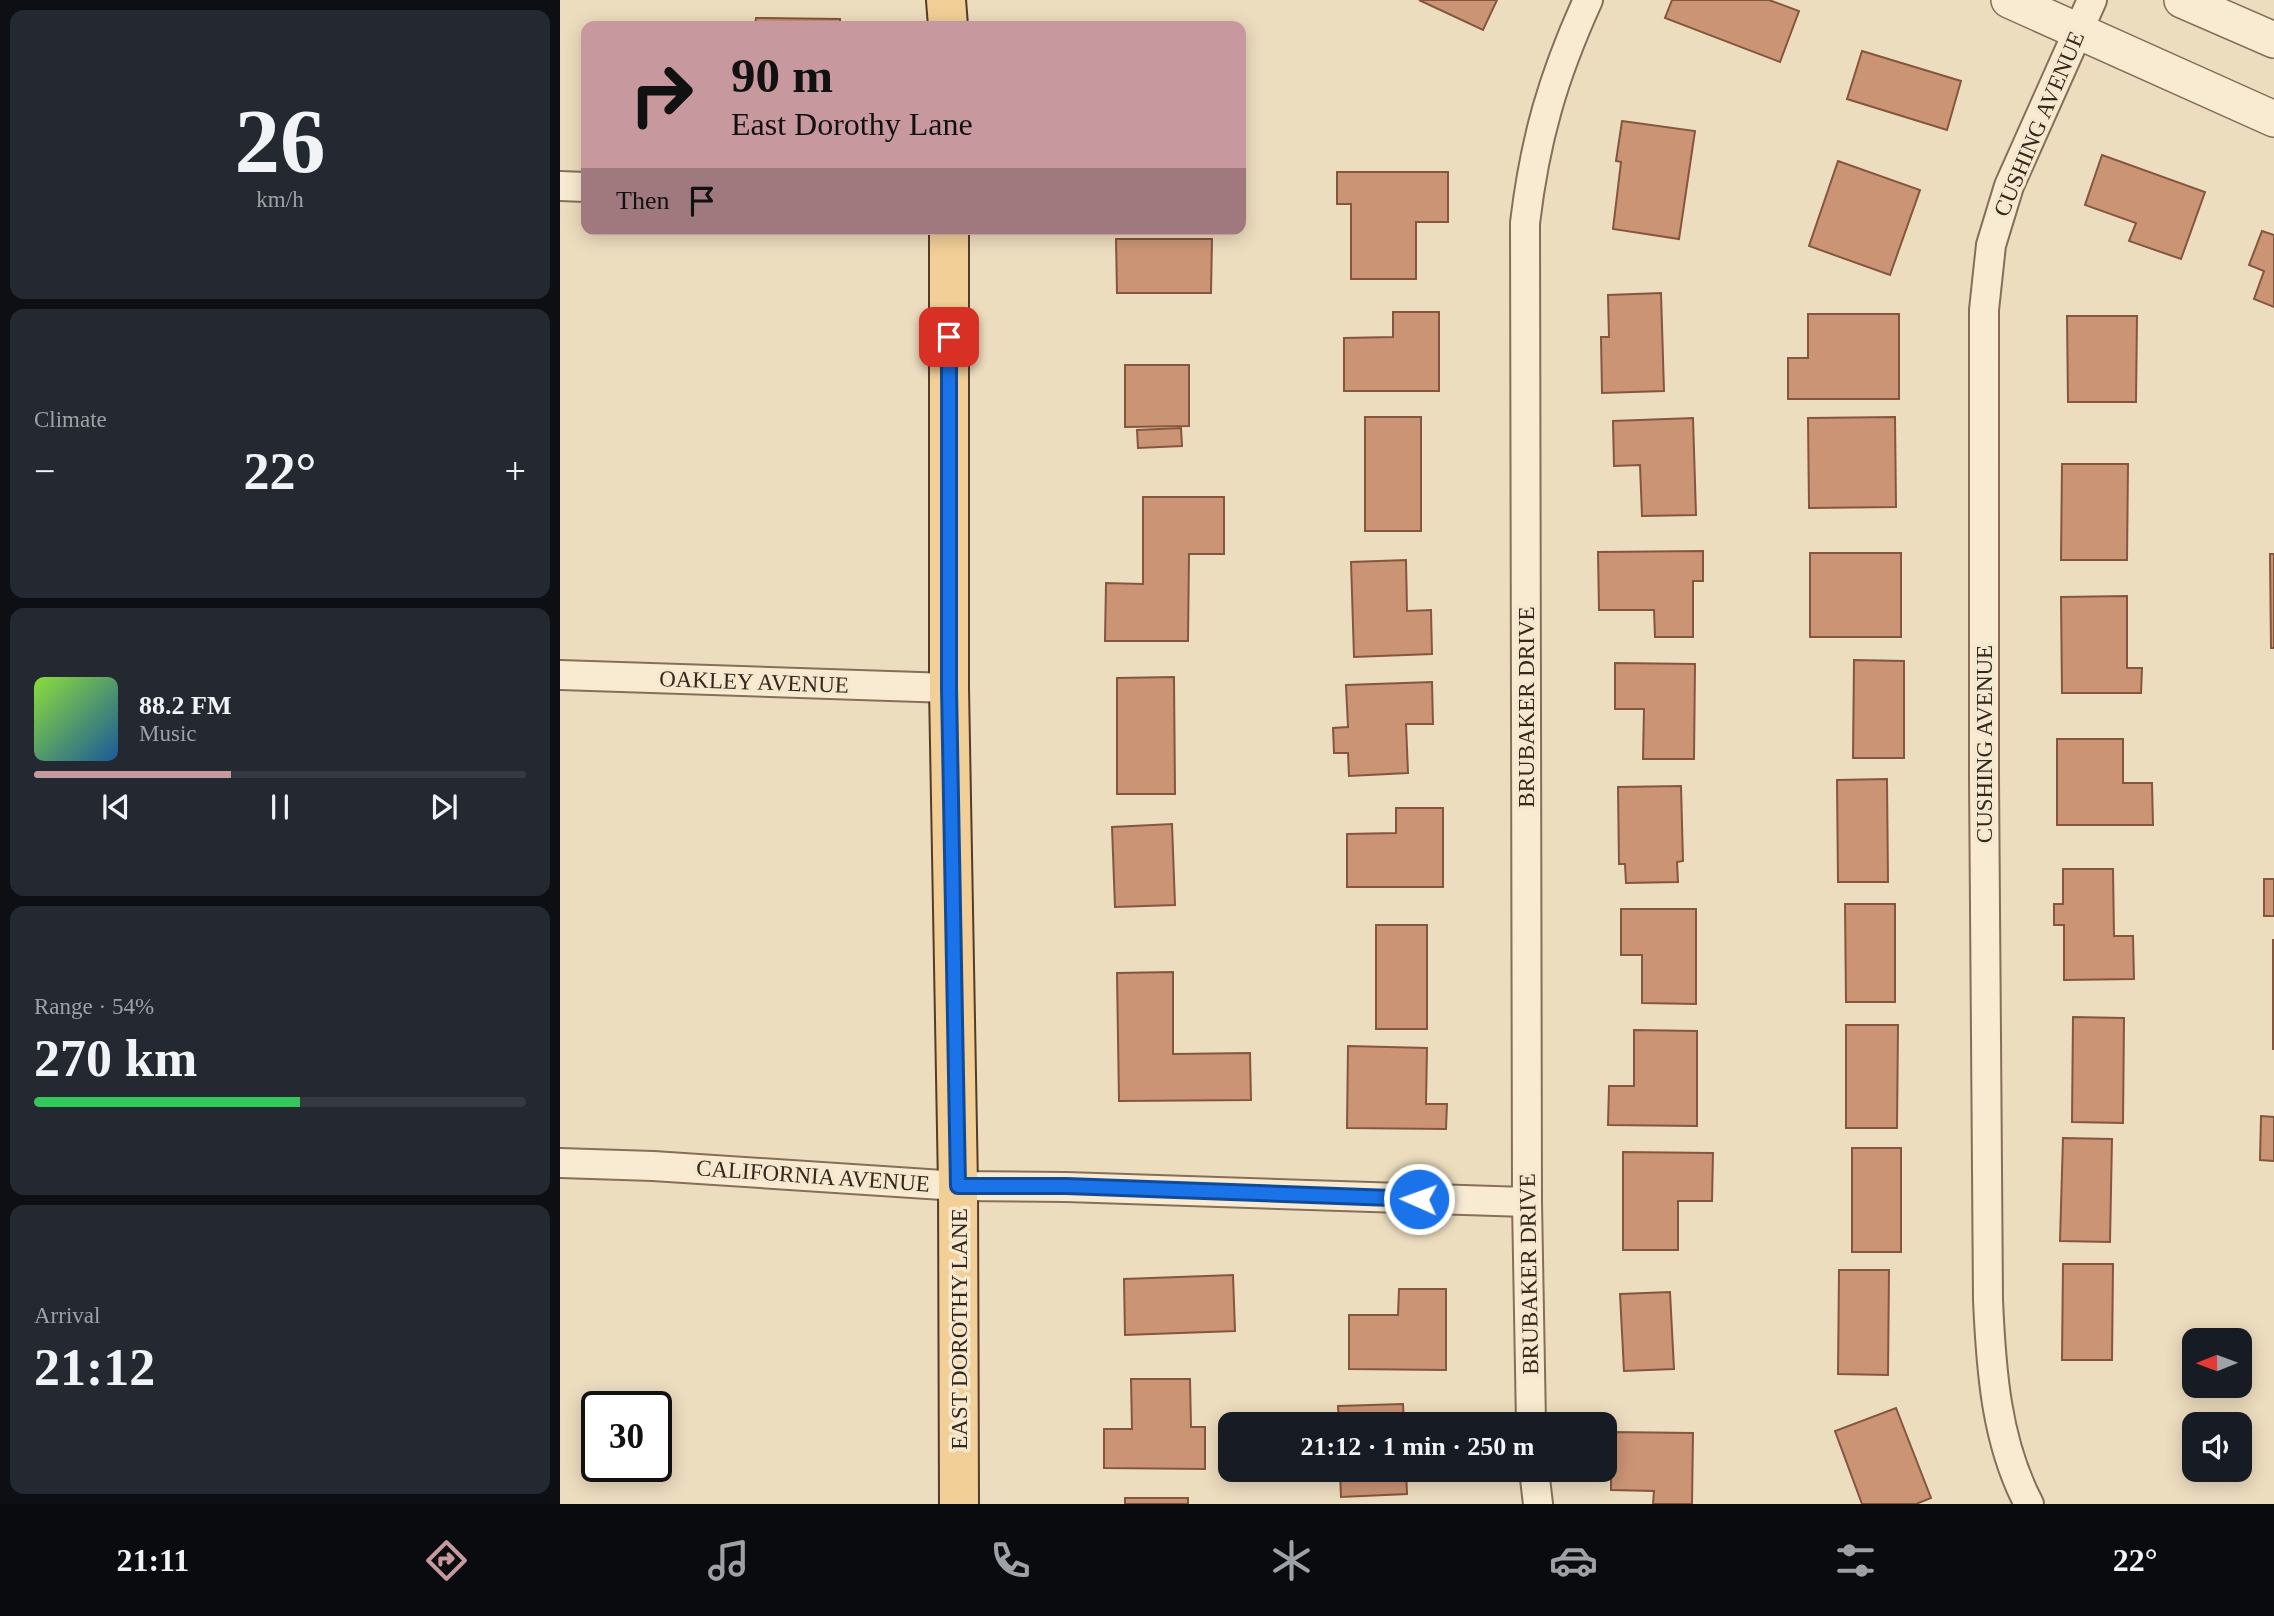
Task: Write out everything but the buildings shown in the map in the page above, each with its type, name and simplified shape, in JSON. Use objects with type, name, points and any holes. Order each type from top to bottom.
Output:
[{"type":"main road","points":[[946,0],[948,21]]},
{"type":"main road","name":"EAST DOROTHY LANE","points":[[949,235],[949,688],[958,1186],[959,1504]]},
{"type":"street","name":"BRUBAKER DRIVE","points":[[1531,1412],[1527,1202],[1525,223],[1532,170],[1549,97],[1566,48],[1588,0]]},
{"type":"street","points":[[2009,0],[2274,119]]},
{"type":"street","name":"CUSHING AVENUE","points":[[2029,1504],[2022,1492],[2003,1431],[1991,1369],[1988,1300],[1984,310],[1991,245],[2009,186],[2092,0]]},
{"type":"street","points":[[2182,0],[2274,40]]},
{"type":"street","points":[[560,186],[581,187]]},
{"type":"street","name":"OAKLEY AVENUE","points":[[560,675],[949,688]]},
{"type":"street","name":"CALIFORNIA AVENUE","points":[[560,1163],[653,1166],[958,1186],[1066,1186],[1527,1202]]},
{"type":"street","points":[[1535,1482],[1538,1504]]},
{"type":"route","points":[[949,337],[949,688],[958,1186],[1066,1186],[1419,1199]]}]
